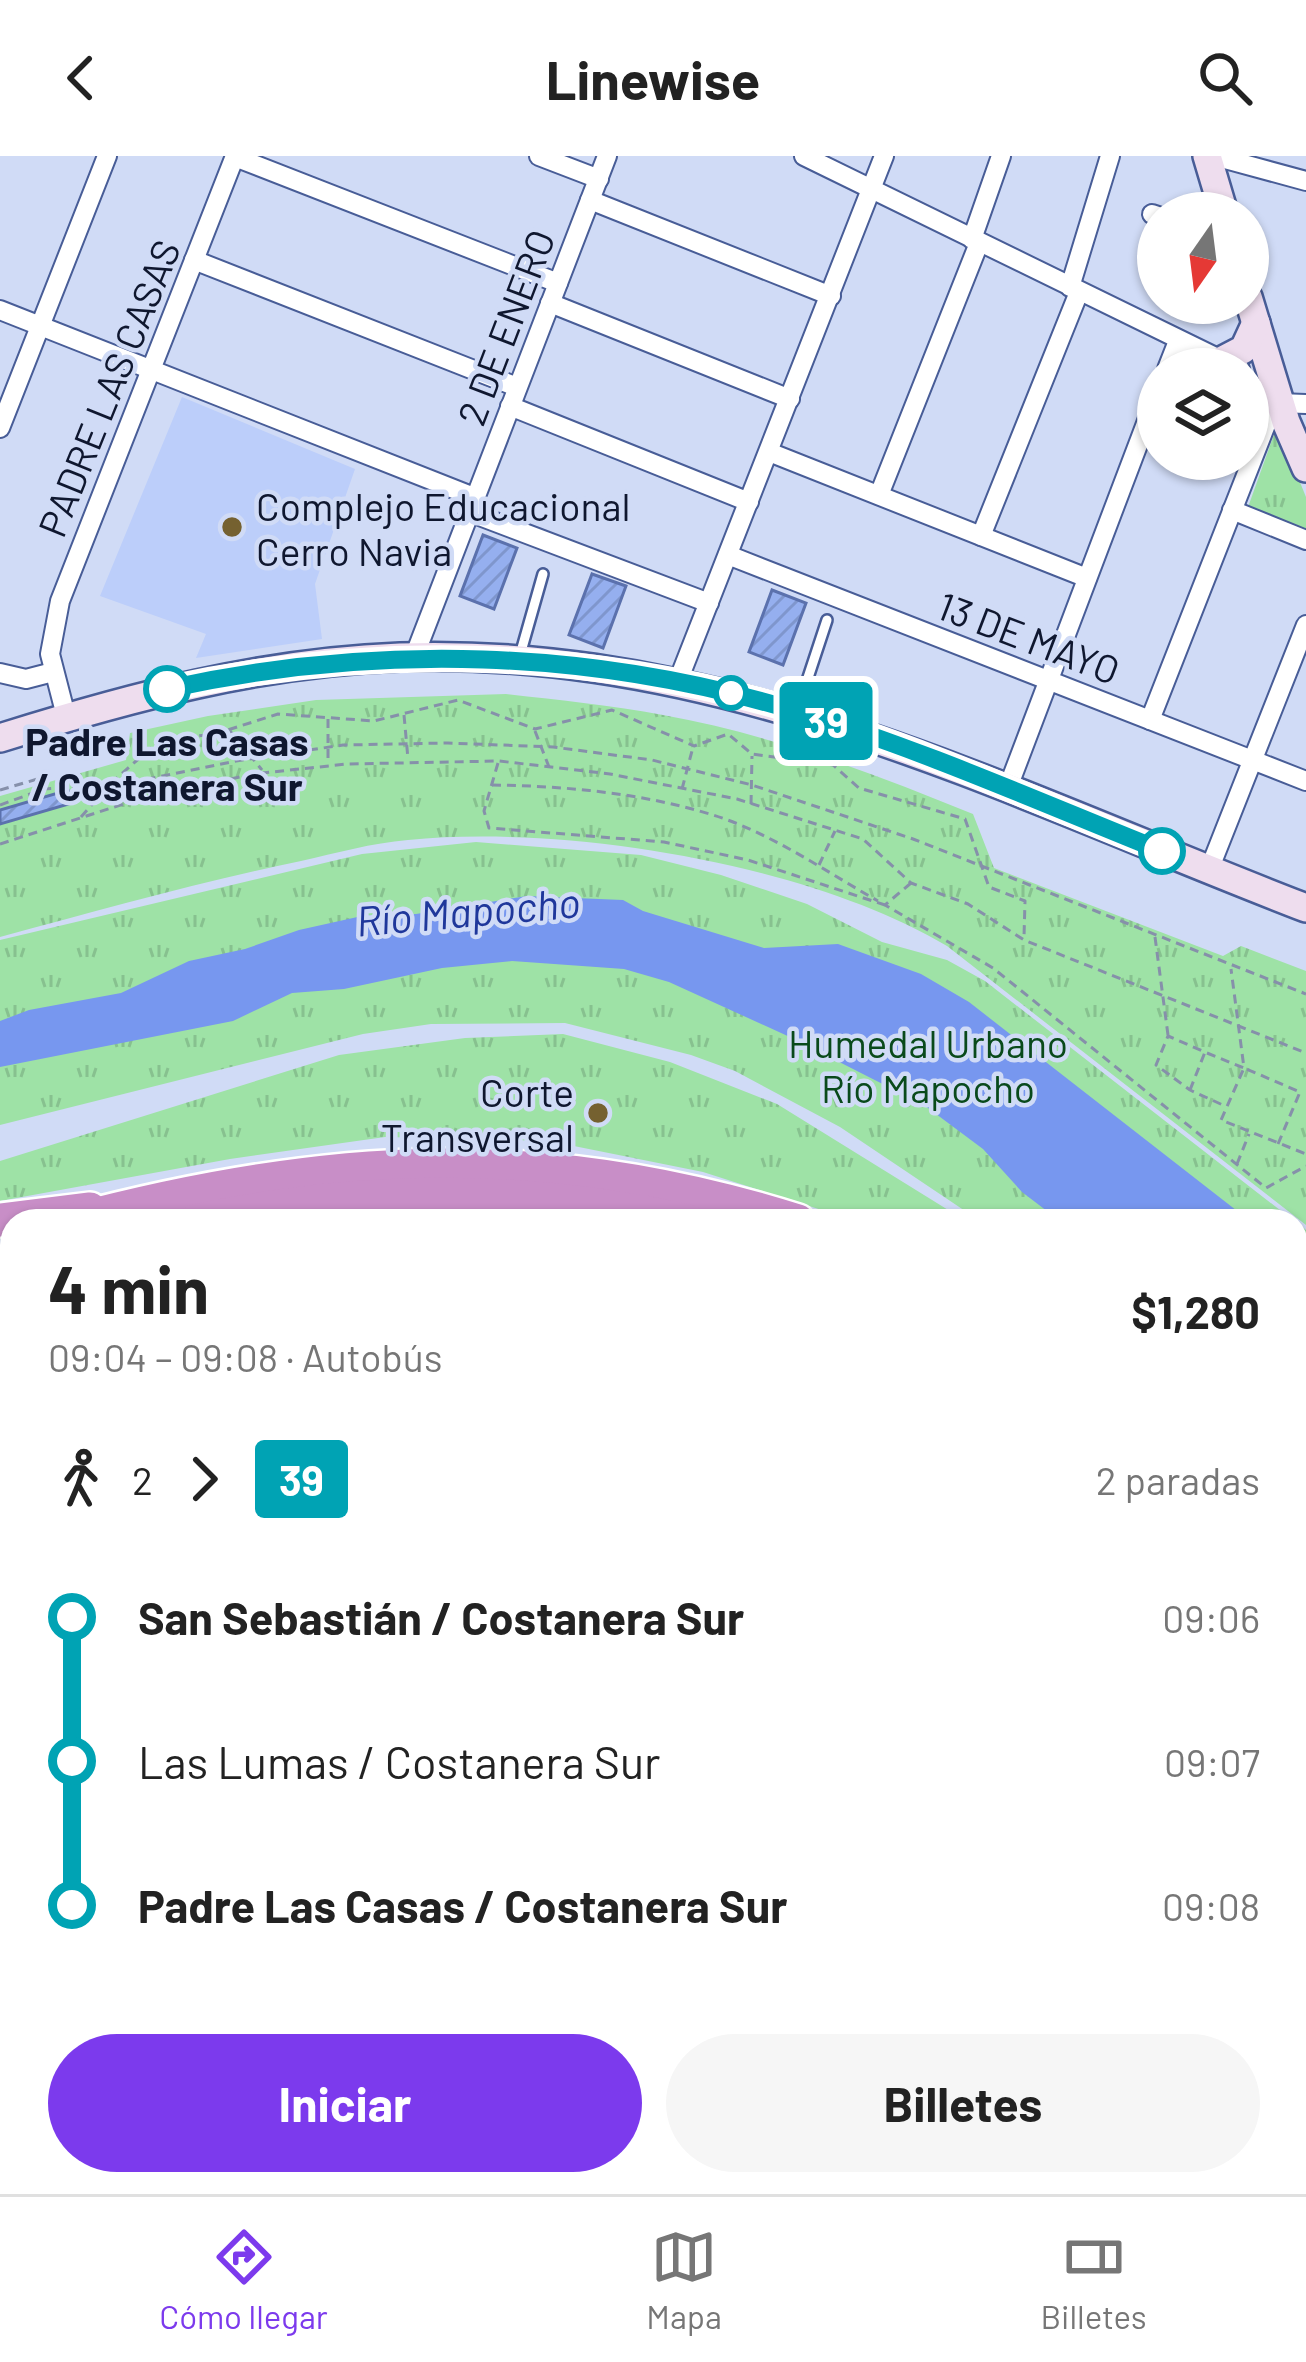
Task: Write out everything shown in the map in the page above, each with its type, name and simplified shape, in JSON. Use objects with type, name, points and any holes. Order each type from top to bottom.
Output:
[{"type":"highway","points":[[115,1209],[286,1174],[455,1162],[625,1178],[758,1209]]},
{"type":"highway","points":[[274,1209],[353,1197],[503,1195],[626,1209]]},
{"type":"highway","points":[[413,1209],[503,1195]]},
{"type":"highway","points":[[92,1209],[134,1204]]},
{"type":"main road","points":[[1222,157],[1223,192]]},
{"type":"main road","points":[[1256,324],[1306,468]]},
{"type":"main road","points":[[0,738],[212,679],[283,668],[414,657],[518,660],[678,681],[797,711],[1306,908]]},
{"type":"street","points":[[0,428],[107,156]]},
{"type":"street","points":[[235,156],[558,283]]},
{"type":"street","name":"PADRE LAS CASAS","points":[[66,716],[53,672],[51,635],[60,602],[235,156]]},
{"type":"street","points":[[539,156],[598,179]]},
{"type":"street","name":"2 DE ENERO","points":[[414,657],[608,156]]},
{"type":"street","points":[[804,156],[1195,348]]},
{"type":"street","points":[[678,681],[884,156]]},
{"type":"street","points":[[879,495],[975,241],[1001,156]]},
{"type":"street","points":[[981,536],[1074,290],[1110,156]]},
{"type":"street","points":[[1222,157],[1306,182]]},
{"type":"street","points":[[590,200],[830,296]]},
{"type":"street","points":[[194,260],[749,502]]},
{"type":"street","points":[[550,304],[790,399]]},
{"type":"street","points":[[0,310],[709,603]]},
{"type":"street","points":[[1175,348],[1178,340]]},
{"type":"street","points":[[1150,720],[1277,391]]},
{"type":"street","points":[[1006,790],[1137,447]]},
{"type":"street","points":[[769,452],[1087,578]]},
{"type":"street","points":[[1232,510],[1306,540]]},
{"type":"street","name":"13 DE MAYO","points":[[728,555],[1306,781]]},
{"type":"street","points":[[1209,869],[1304,634]]},
{"type":"street","points":[[0,674],[26,679],[53,672]]},
{"type":"lane","points":[[518,660],[543,574]]},
{"type":"lane","points":[[797,711],[827,620]]},
{"type":"path","points":[[80,819],[110,784],[160,740],[228,730],[278,714],[374,721],[458,700],[535,729],[612,710],[694,746],[728,734],[752,754],[833,765],[859,788],[965,819],[989,886],[1025,902],[1024,940]]},
{"type":"path","points":[[404,713],[408,763]]},
{"type":"path","points":[[328,717],[328,766]]},
{"type":"path","points":[[535,729],[549,767]]},
{"type":"path","points":[[228,730],[264,772]]},
{"type":"path","points":[[0,805],[44,788],[110,784],[328,747],[540,746],[652,760],[752,785],[913,839],[1306,994]]},
{"type":"path","points":[[682,788],[694,746]]},
{"type":"path","points":[[752,754],[752,804]]},
{"type":"path","points":[[499,761],[484,811],[489,828],[664,842],[748,860],[885,904]]},
{"type":"path","points":[[0,844],[136,800],[264,772],[328,766],[499,761],[682,788],[863,839],[911,883],[968,904],[1024,940],[1306,1053]]},
{"type":"path","points":[[0,790],[41,778]]},
{"type":"path","points":[[491,785],[548,785],[632,796],[715,815],[767,838],[993,968],[1266,1188],[1306,1166]]},
{"type":"path","points":[[818,867],[835,831]]},
{"type":"path","points":[[885,904],[911,883]]},
{"type":"path","points":[[1155,936],[1168,1036],[1156,1065],[1190,1090],[1227,1107]]},
{"type":"path","points":[[1230,965],[1244,1069],[1222,1120],[1306,1154]]},
{"type":"path","points":[[1168,1036],[1300,1092],[1278,1144]]},
{"type":"path","points":[[1190,1090],[1205,1052]]},
{"type":"path","points":[[1237,1164],[1250,1132]]},
{"type":"shaded area","name":"Complejo Educacional Cerro Navia","points":[[182,397],[355,469],[315,584],[322,639],[196,658],[206,634],[100,596]]},
{"type":"green space","points":[[1277,426],[1306,497],[1306,531],[1247,510],[1258,480],[1269,480],[1269,448]]},
{"type":"green space","points":[[506,694],[663,715],[742,733],[820,756],[973,814],[994,868],[1223,956],[1241,946],[1306,971],[1306,1209],[1285,1209],[947,946],[891,917],[827,893],[686,856],[540,838],[408,840],[225,878],[0,937],[0,796],[126,760],[130,733],[316,700]]},
{"type":"green space","name":"Humedal Urbano Río Mapocho","points":[[476,842],[641,855],[807,904],[882,942],[947,960],[985,981],[1279,1209],[962,1209],[840,1127],[735,1071],[565,1023],[431,1024],[363,1034],[0,1125],[0,940],[362,854]]},
{"type":"green space","points":[[563,1034],[670,1062],[777,1104],[947,1209],[819,1209],[703,1172],[549,1141],[385,1137],[230,1159],[0,1201],[0,1161],[339,1055],[465,1038]]},
{"type":"water","name":"Río Mapocho","points":[[527,896],[623,900],[643,911],[764,948],[838,944],[921,974],[969,1002],[1235,1209],[1044,1209],[983,1149],[924,1105],[669,982],[624,969],[512,961],[442,968],[344,989],[292,993],[233,1021],[0,1067],[0,1021],[29,1010],[121,993],[189,961],[245,949],[299,930],[362,916],[416,914]]},
{"type":"building","points":[[483,535],[517,548],[494,609],[460,596]]},
{"type":"building","points":[[592,574],[626,586],[603,648],[569,635]]},
{"type":"building","points":[[772,590],[806,603],[783,665],[749,652]]},
{"type":"building","points":[[68,790],[72,803],[0,824],[0,810]]},
{"type":"bus line","name":"39","points":[[167,689],[283,668],[399,657],[518,660],[666,679],[797,711],[1162,851]]},
{"type":"place","name":"Complejo Educacional Cerro Navia","points":[[232,527]]},
{"type":"place","name":"Padre Las Casas / Costanera Sur","points":[[167,689]]},
{"type":"place","name":"Corte Transversal","points":[[598,1113]]}]
